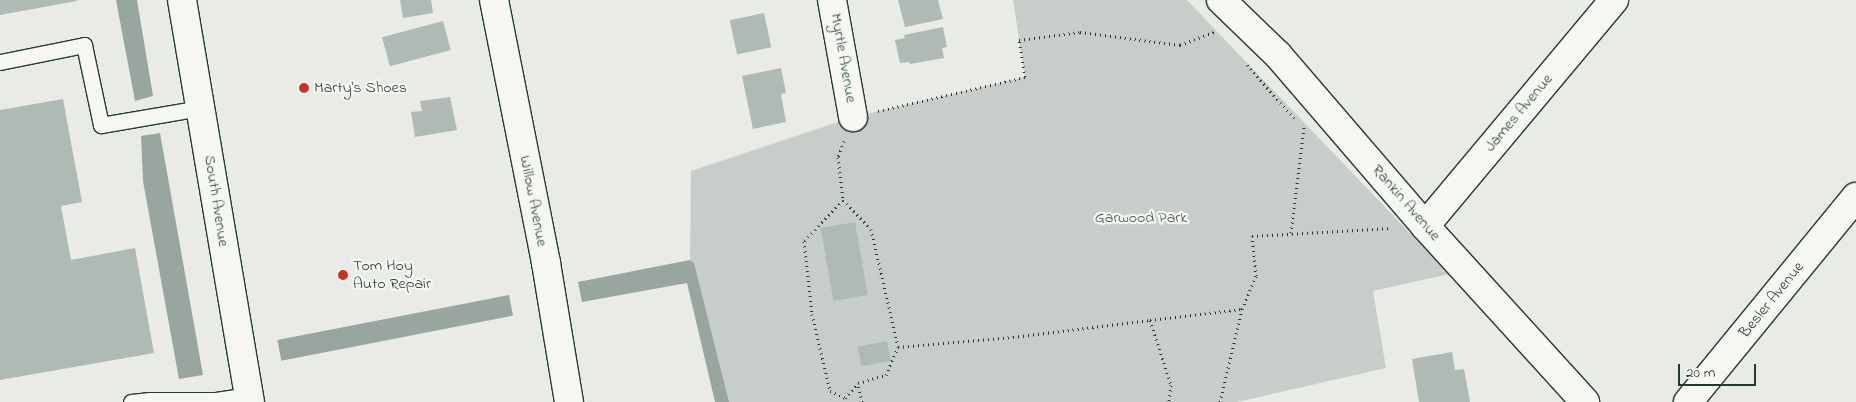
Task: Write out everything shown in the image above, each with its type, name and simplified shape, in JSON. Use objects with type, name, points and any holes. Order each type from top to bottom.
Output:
[{"type":"street","name":"South Avenue","points":[[182,0],[249,398]]},
{"type":"street","name":"Willow Avenue","points":[[494,0],[546,263],[569,402]]},
{"type":"street","name":"Myrtle Avenue","points":[[832,0],[853,117]]},
{"type":"street","name":"James Avenue","points":[[1425,226],[1614,0]]},
{"type":"street","name":"Rankin Avenue","points":[[1226,2],[1278,55],[1425,226],[1585,402]]},
{"type":"street","name":"Besler Avenue","points":[[1688,402],[1856,197]]},
{"type":"lane","points":[[0,62],[84,45],[101,125],[200,108]]},
{"type":"lane","points":[[131,402],[249,398]]},
{"type":"path","points":[[842,200],[804,241],[812,314],[830,391],[845,398],[858,383],[886,375],[898,347],[871,229],[842,200],[838,158],[853,117],[1025,77],[1019,40],[1080,32],[1180,45],[1216,31],[1223,38]]},
{"type":"path","points":[[1241,59],[1303,129]]},
{"type":"path","points":[[1291,233],[1303,129],[1320,105]]},
{"type":"path","points":[[1220,402],[1242,309],[1256,276],[1252,236],[1425,226]]},
{"type":"path","points":[[898,347],[1013,337],[1242,309]]},
{"type":"path","points":[[1150,320],[1171,385],[1169,402]]},
{"type":"path","points":[[858,383],[862,402]]},
{"type":"green space","name":"Garwood Park","points":[[1013,0],[1187,0],[1449,274],[1373,291],[1386,368],[1237,402],[723,402],[690,271],[691,171],[853,117],[1025,77]]},
{"type":"shaded area","points":[[116,0],[137,0],[153,96],[135,101]]},
{"type":"shaded area","points":[[160,133],[203,375],[179,379],[143,181],[141,136]]},
{"type":"shaded area","points":[[690,260],[694,263],[729,402],[715,402],[687,283],[582,302],[578,282]]},
{"type":"shaded area","points":[[509,295],[513,316],[281,361],[277,340]]},
{"type":"building","points":[[0,0],[77,0],[77,1],[0,15]]},
{"type":"building","points":[[400,0],[431,0],[433,13],[403,18]]},
{"type":"building","points":[[898,0],[938,0],[943,19],[905,27]]},
{"type":"building","points":[[764,13],[771,47],[737,55],[730,20]]},
{"type":"building","points":[[443,21],[451,50],[390,66],[382,37]]},
{"type":"building","points":[[943,27],[947,47],[942,48],[944,58],[910,64],[909,62],[900,63],[895,40],[905,38],[904,35]]},
{"type":"building","points":[[781,68],[786,93],[781,94],[786,122],[753,129],[742,76]]},
{"type":"building","points":[[450,97],[457,130],[415,137],[411,112],[422,111],[420,101]]},
{"type":"building","points":[[63,99],[82,202],[61,206],[71,260],[135,248],[154,353],[0,380],[0,110]]},
{"type":"building","points":[[855,222],[868,295],[833,301],[821,228]]},
{"type":"building","points":[[887,341],[891,361],[861,366],[858,347]]},
{"type":"building","points":[[1452,352],[1455,370],[1464,369],[1470,402],[1419,402],[1412,359]]},
{"type":"place","name":"Marty's Shoes","points":[[304,88]]},
{"type":"place","name":"Tom Hoy Auto Repair","points":[[343,275]]}]
